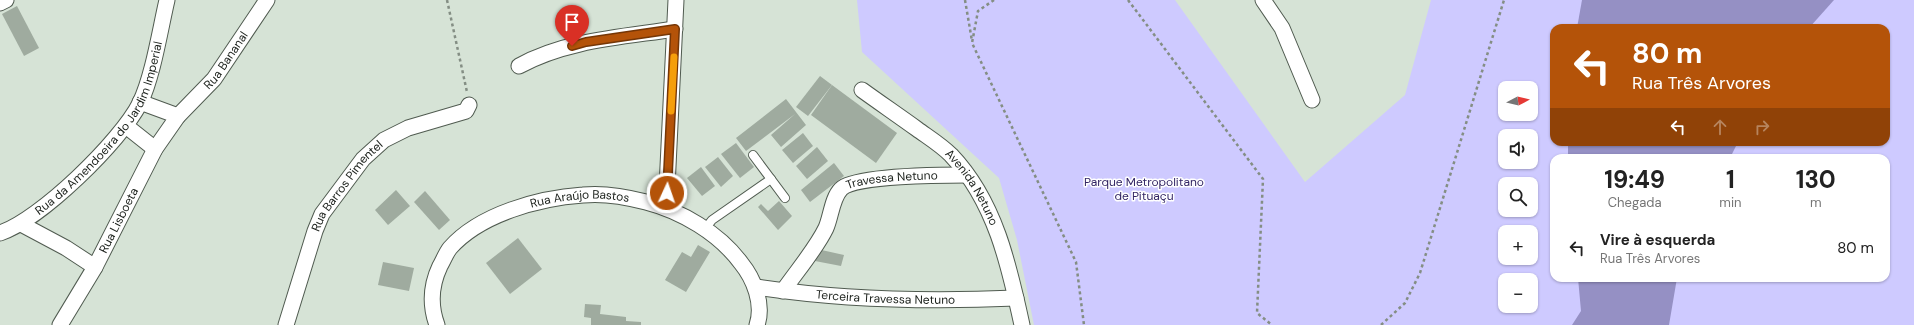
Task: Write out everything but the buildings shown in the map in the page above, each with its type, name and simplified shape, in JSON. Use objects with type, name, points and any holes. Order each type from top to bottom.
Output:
[{"type":"street","points":[[0,3],[6,0]]},
{"type":"street","name":"Rua da Amendoeira do Jardim Imperial","points":[[0,233],[21,224],[74,181],[126,126],[140,102],[146,86],[167,0]]},
{"type":"street","name":"Rua Bananal","points":[[178,116],[214,79],[268,0]]},
{"type":"street","points":[[666,208],[676,0]]},
{"type":"street","points":[[1263,0],[1282,28],[1312,100]]},
{"type":"street","points":[[519,66],[542,55],[586,42],[675,29]]},
{"type":"street","name":"Avenida Netuno","points":[[862,90],[950,155],[967,175],[979,193],[996,229],[1007,260],[1022,325]]},
{"type":"street","points":[[140,102],[178,116]]},
{"type":"street","name":"Rua Barros Pimentel","points":[[286,325],[303,268],[322,214],[363,159],[384,140],[408,128],[466,111],[469,105]]},
{"type":"street","name":"Rua Lisboeta","points":[[60,325],[95,267],[155,149],[178,116]]},
{"type":"street","points":[[126,126],[155,149]]},
{"type":"street","name":"Travessa Netuno","points":[[783,291],[826,229],[840,189],[847,184],[875,179],[967,175]]},
{"type":"street","name":"Rua Araújo Bastos","points":[[437,325],[432,297],[436,275],[449,249],[469,230],[488,220],[522,206],[583,194],[645,201],[666,208],[705,229],[734,253],[756,287],[758,304],[757,325]]},
{"type":"street","points":[[21,224],[66,248],[95,267]]},
{"type":"street","name":"Terceira Travessa Netuno","points":[[756,287],[783,291],[887,298],[1016,298]]},
{"type":"lane","points":[[753,155],[785,198]]},
{"type":"lane","points":[[705,229],[712,220],[771,179]]},
{"type":"path","points":[[447,0],[469,105]]},
{"type":"path","points":[[965,0],[972,43],[1076,262],[1084,325]]},
{"type":"path","points":[[972,43],[978,11],[994,0]]},
{"type":"path","points":[[1128,0],[1263,179],[1257,313],[1272,325]]},
{"type":"path","points":[[1381,325],[1405,303],[1420,273],[1504,0]]},
{"type":"green space","name":"Parque Metropolitano de Pituaçu","points":[[857,0],[1175,0],[1305,182],[1405,95],[1431,0],[1914,0],[1914,325],[1034,325],[1017,240],[999,178],[862,52]]},
{"type":"shaded area","points":[[1582,0],[1834,0],[1813,24],[1578,24]]},
{"type":"shaded area","points":[[1568,146],[1736,146],[1732,154],[1568,154]]},
{"type":"shaded area","points":[[1578,282],[1676,282],[1669,325],[1572,325],[1581,311]]},
{"type":"slow traffic","points":[[671,111],[674,57]]},
{"type":"route","points":[[572,46],[586,42],[675,29],[667,193]]}]
